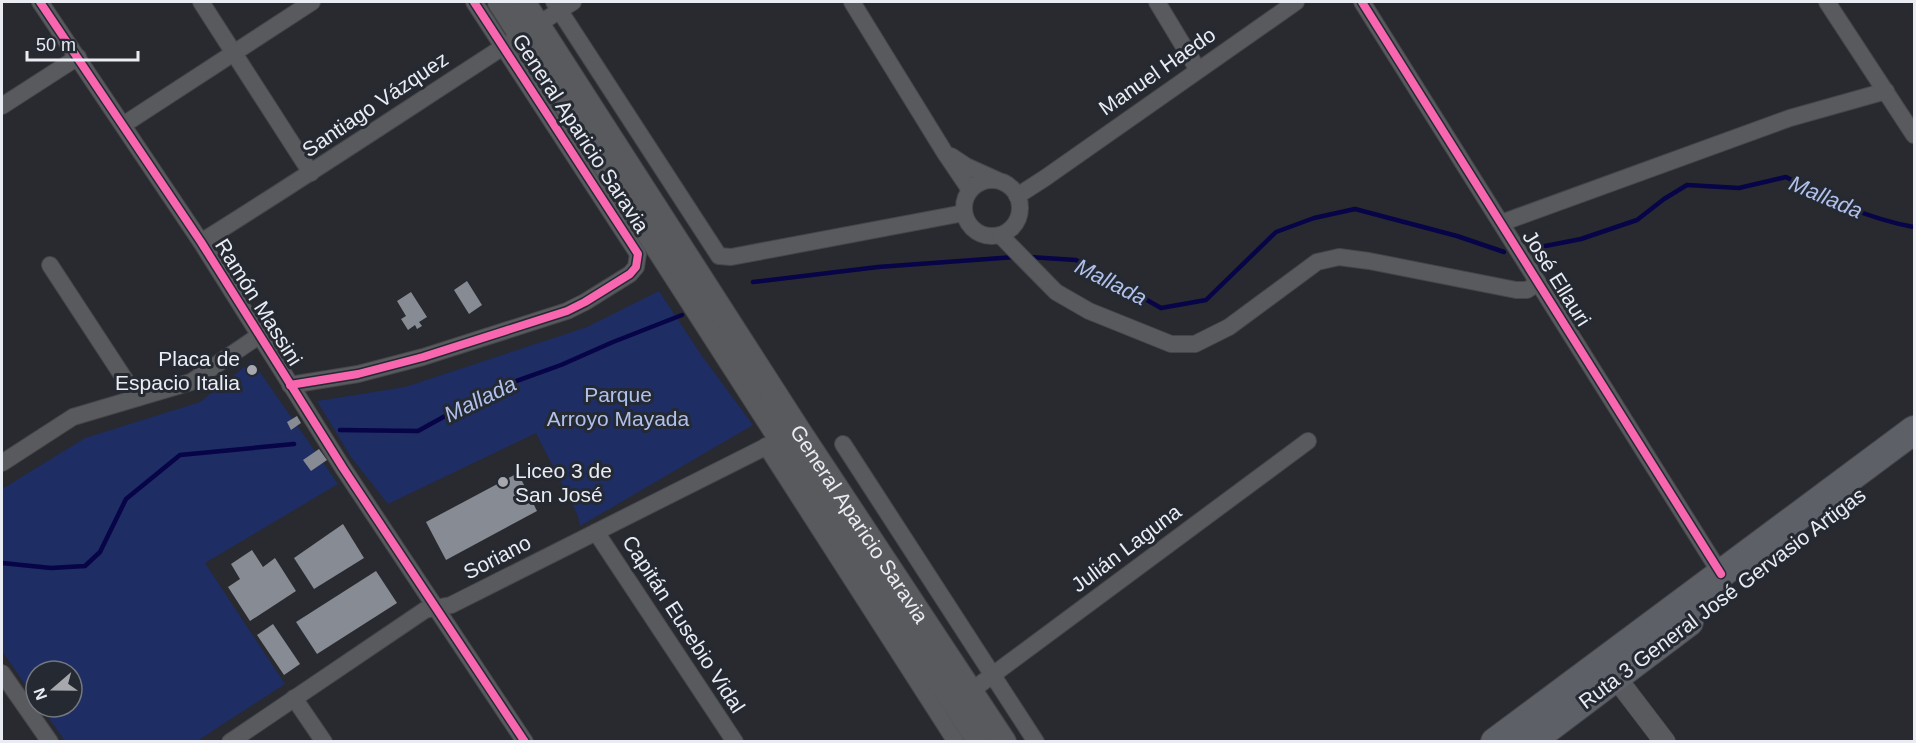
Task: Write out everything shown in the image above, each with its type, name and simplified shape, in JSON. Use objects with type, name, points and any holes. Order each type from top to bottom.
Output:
[{"type":"highway","name":"Ruta 3 General José Gervasio Artigas","points":[[1530,741],[1721,574],[1914,430]]},
{"type":"highway","name":"Ruta 3 General José Gervasio Artigas","points":[[1496,741],[1610,669],[1914,454]]},
{"type":"main road","name":"General Aparicio Saravia","points":[[500,2],[782,438],[967,735],[1004,741]]},
{"type":"main road","name":"General Aparicio Saravia","points":[[521,35],[523,2]]},
{"type":"main road","name":"General Aparicio Saravia","points":[[782,438],[970,691],[967,735]]},
{"type":"street","name":"Ramón Massini","points":[[40,2],[201,242],[343,468],[437,607],[520,740]]},
{"type":"street","points":[[201,2],[311,173]]},
{"type":"street","points":[[123,125],[312,2]]},
{"type":"street","name":"General Aparicio Saravia","points":[[290,385],[358,374],[423,357],[567,311],[630,274],[636,267],[638,254],[521,35],[474,2]]},
{"type":"street","points":[[852,2],[970,190]]},
{"type":"street","points":[[1157,2],[1198,69]]},
{"type":"street","name":"Manuel Haedo","points":[[1017,196],[1296,2]]},
{"type":"street","name":"José Ellauri","points":[[1362,2],[1721,574]]},
{"type":"street","points":[[1827,2],[1914,135]]},
{"type":"street","points":[[562,4],[710,245],[719,256],[731,257],[964,213]]},
{"type":"street","name":"Santiago Vázquez","points":[[201,242],[311,173],[521,35],[562,4]]},
{"type":"street","points":[[2,106],[78,57]]},
{"type":"street","points":[[1501,223],[1790,118],[1886,91]]},
{"type":"street","points":[[945,153],[966,166],[999,181],[1017,196],[1019,212],[1008,236]]},
{"type":"street","points":[[1045,178],[1026,183],[983,182],[970,190],[964,205],[964,213],[971,227],[984,235],[1008,236],[1056,292],[1089,311],[1171,344],[1195,344],[1229,327],[1317,262],[1339,257],[1516,290],[1527,290],[1538,283]]},
{"type":"street","points":[[50,265],[137,398]]},
{"type":"street","points":[[2,463],[74,417],[191,382],[260,335]]},
{"type":"street","name":"Soriano","points":[[230,741],[425,610],[451,605],[782,438]]},
{"type":"street","name":"Julián Laguna","points":[[970,691],[1308,441]]},
{"type":"street","name":"General Aparicio Saravia","points":[[843,444],[1036,741]]},
{"type":"street","name":"Capitán Eusebio Vidal","points":[[596,532],[735,741]]},
{"type":"street","points":[[1610,669],[1665,741]]},
{"type":"street","points":[[2,673],[50,741]]},
{"type":"street","points":[[294,698],[324,741]]},
{"type":"green space","name":"Parque Arroyo Mayada","points":[[659,291],[702,356],[753,425],[580,526],[578,516],[536,433],[388,504],[351,457],[317,401],[405,387],[587,327]]},
{"type":"green space","points":[[252,361],[338,484],[205,563],[285,684],[197,741],[65,741],[49,719],[84,719],[84,659],[24,659],[24,683],[2,651],[2,489],[85,438],[200,402]]},
{"type":"building","points":[[467,281],[482,305],[469,314],[454,290]]},
{"type":"building","points":[[411,292],[427,317],[419,322],[422,326],[417,329],[415,325],[408,330],[401,319],[406,316],[397,301]]},
{"type":"building","points":[[297,416],[301,423],[291,430],[287,422]]},
{"type":"building","points":[[319,449],[327,460],[311,471],[303,460]]},
{"type":"building","points":[[518,473],[537,511],[446,560],[426,522]]},
{"type":"building","points":[[343,524],[364,558],[314,589],[294,558]]},
{"type":"building","points":[[252,550],[263,567],[275,558],[296,591],[250,621],[228,587],[240,579],[231,564]]},
{"type":"building","points":[[376,571],[397,603],[317,654],[296,622]]},
{"type":"building","points":[[273,624],[300,664],[284,675],[257,635]]},
{"type":"waterway","name":"Mallada","points":[[1535,248],[1581,239],[1637,220],[1687,185],[1739,188],[1786,177],[1848,207],[1880,219],[1914,227]]},
{"type":"waterway","name":"Mallada","points":[[1029,257],[1076,260],[1161,308],[1206,300],[1276,232],[1314,218],[1355,209],[1457,236],[1504,252]]},
{"type":"waterway","name":"Mallada","points":[[753,282],[878,267],[1015,257]]},
{"type":"waterway","name":"Mallada","points":[[340,430],[418,431],[494,389],[561,365],[682,315]]},
{"type":"waterway","name":"Mallada","points":[[2,563],[51,568],[85,566],[100,552],[126,499],[180,455],[294,444]]},
{"type":"cycle path","points":[[40,2],[201,242],[343,468],[525,742]]},
{"type":"cycle path","points":[[290,385],[358,374],[423,357],[567,311],[630,274],[636,267],[638,254],[474,2]]},
{"type":"cycle path","points":[[1362,2],[1721,574]]},
{"type":"place","name":"Placa de Espacio Italia","points":[[252,370]]},
{"type":"place","name":"Liceo 3 de San José","points":[[503,482]]}]
